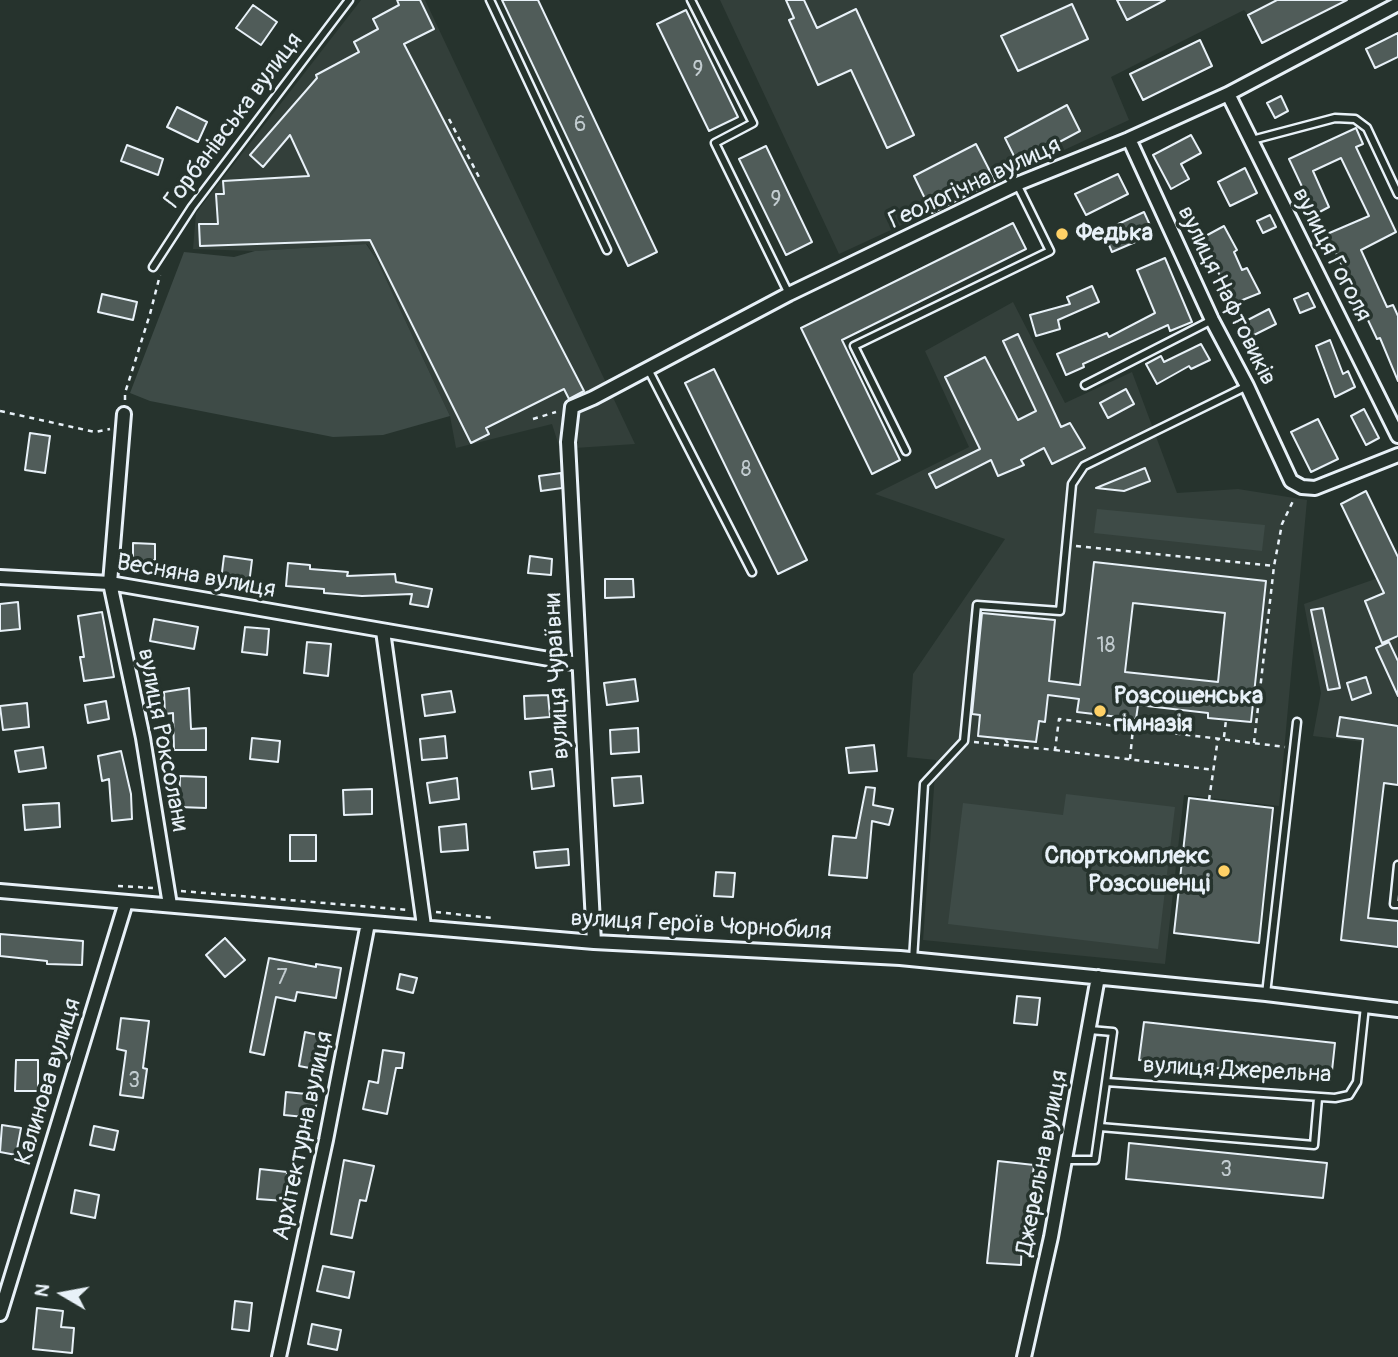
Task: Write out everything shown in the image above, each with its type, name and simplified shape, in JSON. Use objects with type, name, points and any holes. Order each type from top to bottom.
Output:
[{"type":"street","name":"Геологічна вулиця","points":[[572,407],[789,294],[1017,184],[1129,139],[1228,94],[1397,3]]},
{"type":"street","name":"вулиця Гоголя","points":[[1228,94],[1398,436]]},
{"type":"street","name":"вулиця Нафтовиків","points":[[1129,139],[1212,320],[1247,386],[1291,481],[1302,487]]},
{"type":"street","name":"вулиця Чураївни","points":[[572,407],[568,442],[594,942]]},
{"type":"street","name":"вулиця Роксолани","points":[[124,420],[110,583],[143,738],[170,905]]},
{"type":"street","points":[[1302,487],[1315,488],[1327,484],[1398,455]]},
{"type":"street","name":"Весняна вулиця","points":[[0,577],[110,583],[578,664]]},
{"type":"street","points":[[383,631],[424,926]]},
{"type":"street","name":"вулиця Героїв Чорнобиля","points":[[0,891],[594,942],[913,960],[1266,994],[1398,1010]]},
{"type":"street","name":"Калинова вулиця","points":[[0,1314],[126,902]]},
{"type":"street","name":"Архітектурна вулиця","points":[[279,1357],[368,923]]},
{"type":"street","name":"Джерельна вулиця","points":[[1024,1357],[1051,1237],[1098,977]]},
{"type":"lane","name":"Горбанівська вулиця","points":[[153,267],[200,197],[349,0]]},
{"type":"lane","points":[[490,0],[607,250]]},
{"type":"lane","points":[[691,0],[753,123],[715,143],[789,294]]},
{"type":"lane","points":[[1251,141],[1335,118],[1356,119],[1367,128],[1398,194]]},
{"type":"lane","points":[[906,451],[854,346],[1050,251],[1017,184]]},
{"type":"lane","points":[[1085,385],[1212,320]]},
{"type":"lane","points":[[648,369],[752,572]]},
{"type":"lane","points":[[913,960],[924,784],[964,741],[977,605],[1060,611],[1072,484],[1084,466],[1247,386]]},
{"type":"lane","points":[[1266,994],[1297,722]]},
{"type":"lane","points":[[1398,865],[1394,904],[1398,904]]},
{"type":"lane","name":"вулиця Джерельна","points":[[1090,1030],[1113,1032],[1106,1082],[1335,1098],[1349,1094],[1357,1082],[1365,1006]]},
{"type":"lane","points":[[1064,1160],[1095,1160],[1106,1082]]},
{"type":"lane","points":[[1100,1127],[1314,1145],[1318,1098]]},
{"type":"path","points":[[449,119],[481,181]]},
{"type":"path","points":[[0,411],[95,432],[124,420],[125,393],[162,267]]},
{"type":"path","points":[[533,419],[572,407]]},
{"type":"path","points":[[1254,743],[1274,566],[1282,524],[1302,487]]},
{"type":"path","points":[[1066,545],[1274,566]]},
{"type":"path","points":[[1055,750],[1059,719],[1283,747]]},
{"type":"path","points":[[1224,739],[1226,719]]},
{"type":"path","points":[[1130,759],[1133,728]]},
{"type":"path","points":[[1209,800],[1218,738]]},
{"type":"path","points":[[1005,739],[1010,746]]},
{"type":"path","points":[[964,741],[1214,769]]},
{"type":"shaded area","points":[[361,0],[425,0],[635,444],[575,448],[559,446],[552,424],[456,448],[450,416],[367,244],[255,251],[193,249],[196,213]]},
{"type":"shaded area","points":[[720,0],[1277,0],[1248,15],[1244,10],[1111,77],[1129,120],[839,254]]},
{"type":"shaded area","points":[[366,244],[377,260],[450,416],[383,435],[333,437],[150,401],[130,393],[184,252],[234,257],[255,251]]},
{"type":"shaded area","name":"Розсошенська гімназія","points":[[1013,302],[1065,403],[1132,372],[1177,493],[1238,489],[1307,500],[1279,806],[1184,795],[1165,964],[923,940],[936,760],[907,757],[913,674],[1005,539],[875,494],[969,447],[925,351]]},
{"type":"shaded area","points":[[1097,509],[1265,525],[1262,551],[1094,533]]},
{"type":"shaded area","points":[[1398,571],[1398,746],[1313,736],[1321,693],[1304,604]]},
{"type":"shaded area","points":[[1066,794],[1175,807],[1158,949],[948,924],[963,803],[1063,815]]},
{"type":"building","points":[[397,0],[420,0],[434,29],[404,44],[584,391],[569,399],[564,389],[486,428],[489,434],[471,443],[370,240],[200,246],[199,224],[218,224],[216,194],[224,194],[223,181],[309,176],[290,135],[263,167],[250,155],[317,78],[316,75],[359,52],[354,42],[378,29],[373,19],[399,5]]},
{"type":"building","points":[[502,0],[538,0],[657,252],[628,266]]},
{"type":"building","points":[[786,0],[804,0],[817,28],[856,9],[914,135],[887,148],[851,70],[818,85],[789,20],[794,18]]},
{"type":"building","points":[[1117,0],[1165,0],[1127,20]]},
{"type":"building","points":[[1277,0],[1347,0],[1262,43],[1248,15]]},
{"type":"building","points":[[1072,4],[1088,39],[1018,71],[1001,36]]},
{"type":"building","points":[[253,5],[277,22],[261,45],[236,28]]},
{"type":"building","points":[[686,10],[738,117],[709,131],[657,24]]},
{"type":"building","points":[[1398,33],[1398,57],[1375,68],[1366,49]]},
{"type":"building","points":[[1200,40],[1212,66],[1143,100],[1130,74]]},
{"type":"building","points":[[1281,96],[1288,111],[1275,118],[1267,103]]},
{"type":"building","points":[[1067,105],[1080,131],[1018,164],[1005,138]]},
{"type":"building","points":[[177,107],[207,122],[198,142],[167,127]]},
{"type":"building","points":[[1356,128],[1363,144],[1356,147],[1396,232],[1361,250],[1387,307],[1393,305],[1398,316],[1398,381],[1380,338],[1377,339],[1327,234],[1369,216],[1341,158],[1313,171],[1329,207],[1312,216],[1302,194],[1305,193],[1289,159]]},
{"type":"building","points":[[1191,135],[1201,153],[1181,164],[1189,179],[1171,189],[1153,155]]},
{"type":"building","points":[[976,144],[995,181],[932,213],[914,176]]},
{"type":"building","points":[[127,145],[163,159],[158,175],[121,161]]},
{"type":"building","points":[[766,146],[812,242],[786,255],[739,159]]},
{"type":"building","points":[[1245,168],[1257,193],[1230,206],[1218,182]]},
{"type":"building","points":[[1118,174],[1128,194],[1086,215],[1075,194]]},
{"type":"building","points":[[1144,212],[1154,234],[1112,252],[1103,231]]},
{"type":"building","points":[[1270,215],[1276,227],[1263,233],[1257,221]]},
{"type":"building","points":[[1013,223],[1026,249],[842,340],[900,460],[872,474],[801,328]]},
{"type":"building","points":[[1224,226],[1237,250],[1234,252],[1242,270],[1247,268],[1260,293],[1235,303],[1200,239]]},
{"type":"building","points":[[1165,258],[1192,322],[1170,331],[1168,325],[1083,364],[1084,367],[1066,375],[1057,354],[1107,333],[1109,337],[1155,313],[1137,270]]},
{"type":"building","points":[[1092,286],[1099,302],[1058,320],[1060,329],[1036,336],[1030,315],[1070,304],[1067,297]]},
{"type":"building","points":[[1308,293],[1315,307],[1300,313],[1294,299]]},
{"type":"building","points":[[102,294],[137,302],[133,320],[98,312]]},
{"type":"building","points":[[1269,309],[1276,324],[1248,338],[1240,324]]},
{"type":"building","points":[[1018,334],[1061,427],[1070,423],[1085,448],[1052,464],[1044,448],[1021,460],[1024,465],[998,476],[991,460],[936,488],[929,474],[980,449],[945,377],[985,357],[1018,420],[1036,411],[1003,341]]},
{"type":"building","points":[[1330,340],[1343,374],[1348,371],[1355,387],[1335,397],[1316,346]]},
{"type":"building","points":[[1201,344],[1210,360],[1191,369],[1189,366],[1157,384],[1146,364],[1161,356],[1164,362]]},
{"type":"building","points":[[714,369],[807,560],[778,574],[685,383]]},
{"type":"building","points":[[1126,389],[1134,404],[1108,418],[1100,403]]},
{"type":"building","points":[[1364,409],[1379,438],[1366,445],[1351,416]]},
{"type":"building","points":[[1318,419],[1338,459],[1311,472],[1291,432]]},
{"type":"building","points":[[30,433],[50,436],[45,473],[25,470]]},
{"type":"building","points":[[1145,468],[1150,481],[1124,491],[1096,488]]},
{"type":"building","points":[[561,473],[562,488],[541,491],[539,476]]},
{"type":"building","points":[[1366,491],[1398,557],[1398,636],[1382,643],[1365,601],[1384,593],[1341,504]]},
{"type":"building","points":[[133,543],[155,544],[155,560],[133,560]]},
{"type":"building","points":[[224,556],[252,560],[249,584],[221,580]]},
{"type":"building","points":[[530,556],[552,559],[551,575],[528,573]]},
{"type":"building","points":[[1094,562],[1266,581],[1251,722],[1208,718],[1208,713],[1138,705],[1136,719],[1077,712],[1079,699],[1048,695],[1045,722],[1039,721],[1036,742],[978,736],[980,715],[972,714],[982,613],[1055,620],[1049,681],[1080,685]],"holes":[[[1133,603],[1225,613],[1218,682],[1125,672]]]},
{"type":"building","points":[[288,563],[310,565],[310,569],[348,572],[347,576],[395,574],[396,582],[432,589],[428,607],[410,604],[412,594],[362,596],[286,586]]},
{"type":"building","points":[[605,579],[633,579],[634,597],[605,598]]},
{"type":"building","points":[[18,602],[20,629],[0,631],[0,604]]},
{"type":"building","points":[[1323,608],[1340,688],[1328,690],[1311,610]]},
{"type":"building","points":[[102,612],[114,677],[84,681],[80,657],[84,657],[78,616]]},
{"type":"building","points":[[154,619],[198,627],[194,649],[150,641]]},
{"type":"building","points":[[245,627],[269,629],[267,655],[242,652]]},
{"type":"building","points":[[307,642],[331,644],[328,676],[304,673]]},
{"type":"building","points":[[1389,642],[1398,661],[1398,696],[1376,648]]},
{"type":"building","points":[[1366,677],[1371,693],[1352,700],[1347,683]]},
{"type":"building","points":[[635,679],[638,701],[607,705],[604,683]]},
{"type":"building","points":[[189,688],[191,729],[206,728],[206,750],[174,750],[173,713],[165,714],[164,692]]},
{"type":"building","points":[[451,691],[455,712],[425,716],[422,695]]},
{"type":"building","points":[[548,695],[550,717],[525,719],[524,696]]},
{"type":"building","points":[[106,701],[109,719],[88,723],[85,705]]},
{"type":"building","points":[[27,703],[29,727],[3,730],[0,706]]},
{"type":"building","points":[[1340,717],[1398,726],[1398,785],[1384,783],[1368,918],[1398,921],[1398,947],[1341,940],[1363,739],[1337,736]]},
{"type":"building","points":[[638,728],[639,752],[611,754],[610,730]]},
{"type":"building","points":[[445,736],[447,758],[422,760],[420,739]]},
{"type":"building","points":[[252,738],[280,741],[278,762],[250,759]]},
{"type":"building","points":[[874,745],[877,771],[849,773],[846,748]]},
{"type":"building","points":[[43,747],[46,768],[19,772],[15,751]]},
{"type":"building","points":[[121,751],[131,794],[132,819],[112,821],[109,779],[102,781],[98,756]]},
{"type":"building","points":[[552,769],[554,786],[532,789],[530,772]]},
{"type":"building","points":[[180,776],[206,777],[206,808],[179,807]]},
{"type":"building","points":[[641,776],[643,803],[614,806],[612,778]]},
{"type":"building","points":[[457,778],[459,799],[430,803],[427,783]]},
{"type":"building","points":[[866,787],[875,788],[873,805],[893,809],[889,825],[872,821],[867,878],[829,875],[833,836],[856,838]]},
{"type":"building","points":[[372,789],[372,814],[344,815],[343,790]]},
{"type":"building","name":"Спорткомплекс Розсошенці","points":[[1189,798],[1273,808],[1259,943],[1174,933]]},
{"type":"building","points":[[59,803],[60,827],[25,830],[23,805]]},
{"type":"building","points":[[466,824],[468,850],[441,852],[439,827]]},
{"type":"building","points":[[290,835],[316,835],[316,861],[290,861]]},
{"type":"building","points":[[568,849],[569,865],[536,868],[534,852]]},
{"type":"building","points":[[716,872],[735,873],[733,897],[714,896]]},
{"type":"building","points":[[0,934],[83,941],[82,965],[47,964],[47,961],[0,956]]},
{"type":"building","points":[[225,938],[245,960],[225,977],[206,955]]},
{"type":"building","points":[[269,958],[316,967],[316,964],[341,968],[336,998],[297,992],[295,1001],[276,997],[264,1055],[250,1052]]},
{"type":"building","points":[[400,974],[417,978],[413,993],[397,989]]},
{"type":"building","points":[[1017,996],[1040,998],[1037,1025],[1014,1023]]},
{"type":"building","points":[[121,1018],[149,1021],[143,1068],[147,1069],[143,1098],[120,1095],[126,1051],[117,1049]]},
{"type":"building","points":[[1144,1022],[1335,1043],[1331,1080],[1139,1060]]},
{"type":"building","points":[[305,1032],[327,1037],[320,1070],[299,1066]]},
{"type":"building","points":[[383,1050],[404,1053],[402,1068],[396,1068],[387,1114],[363,1109],[369,1081],[378,1083]]},
{"type":"building","points":[[16,1060],[38,1060],[38,1091],[15,1091]]},
{"type":"building","points":[[286,1092],[317,1095],[315,1118],[284,1115]]},
{"type":"building","points":[[2,1125],[21,1128],[16,1155],[0,1152]]},
{"type":"building","points":[[94,1126],[118,1131],[114,1150],[90,1145]]},
{"type":"building","points":[[1129,1143],[1327,1163],[1323,1198],[1126,1179]]},
{"type":"building","points":[[344,1160],[374,1166],[366,1201],[360,1200],[352,1238],[331,1234]]},
{"type":"building","points":[[998,1161],[1034,1165],[1026,1231],[1022,1230],[1021,1265],[987,1263]]},
{"type":"building","points":[[260,1169],[287,1172],[285,1201],[257,1199]]},
{"type":"building","points":[[75,1190],[99,1195],[95,1218],[71,1213]]},
{"type":"building","points":[[323,1266],[354,1272],[349,1298],[317,1291]]},
{"type":"building","points":[[235,1301],[252,1303],[249,1331],[232,1329]]},
{"type":"building","points":[[37,1308],[63,1311],[61,1327],[74,1328],[72,1353],[33,1349]]},
{"type":"building","points":[[312,1324],[341,1330],[337,1350],[308,1344]]},
{"type":"place","name":"Федька","points":[[1062,234]]},
{"type":"place","name":"Розсошенська гімназія","points":[[1100,711]]},
{"type":"place","name":"Спорткомплекс Розсошенці","points":[[1224,871]]}]
